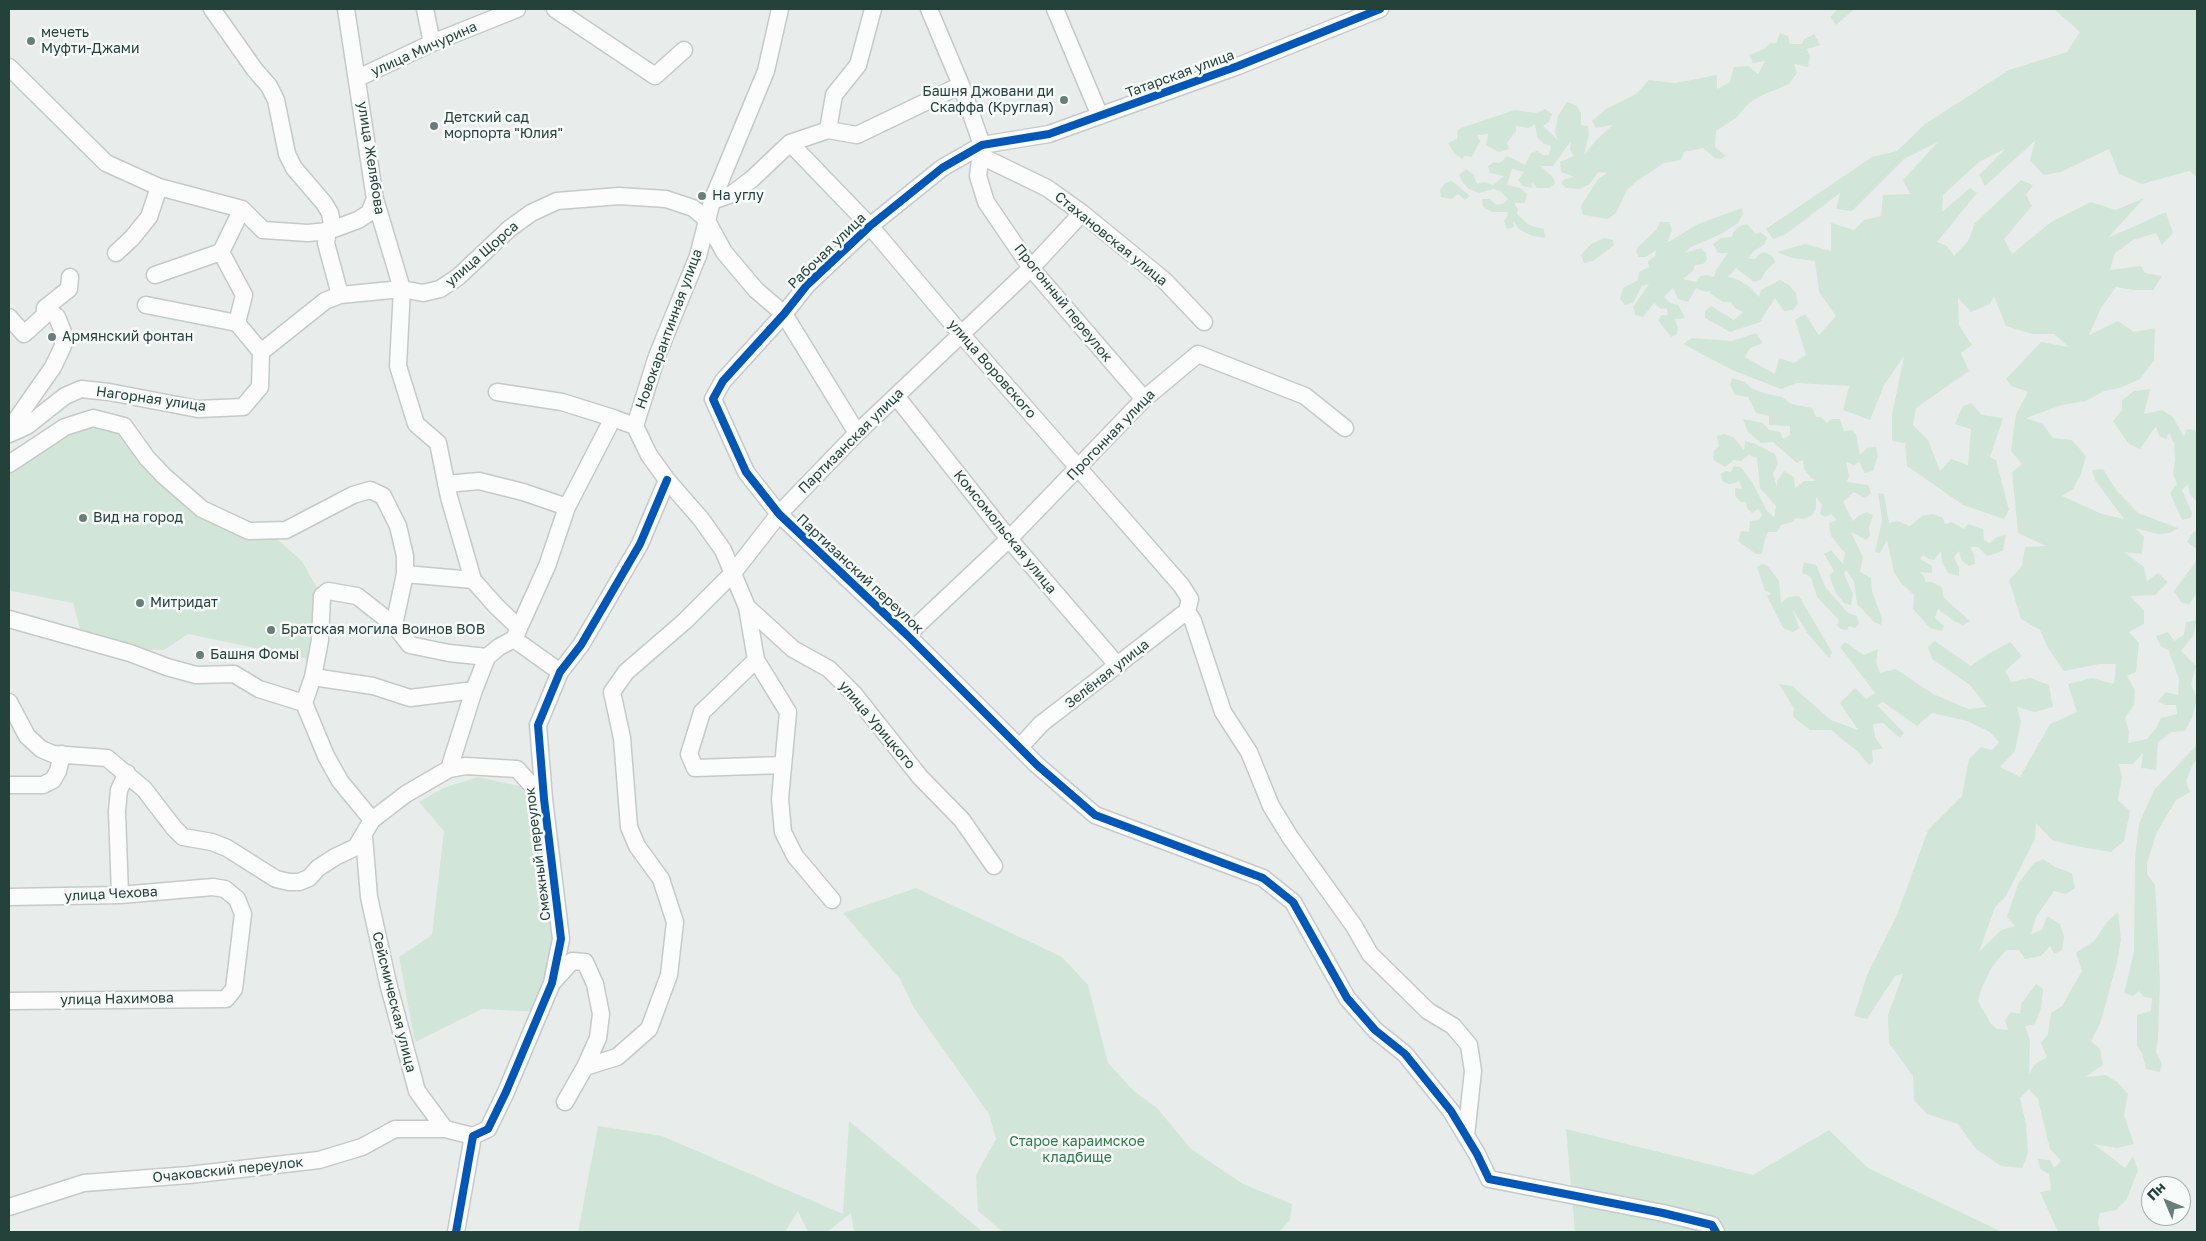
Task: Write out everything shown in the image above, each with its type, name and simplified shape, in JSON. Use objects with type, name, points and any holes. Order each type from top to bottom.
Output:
[{"type":"street","points":[[146,305],[237,324],[262,352],[325,302],[340,295],[326,243],[328,231],[332,224],[327,208],[294,168],[287,154],[276,100],[269,86],[255,70],[212,9]]},
{"type":"street","name":"улица Желябова","points":[[346,9],[375,199],[402,289],[398,366],[416,424],[438,443],[446,484],[472,580],[517,633]]},
{"type":"street","points":[[425,9],[432,43]]},
{"type":"street","name":"улица Мичурина","points":[[358,78],[432,43],[517,9]]},
{"type":"street","points":[[555,9],[655,76],[684,50]]},
{"type":"street","name":"Новокарантинная улица","points":[[497,392],[562,402],[635,426],[657,356],[698,256],[712,201],[766,71],[780,9]]},
{"type":"street","points":[[828,130],[834,95],[858,65],[873,9]]},
{"type":"street","points":[[1055,9],[1100,116]]},
{"type":"street","name":"Татарская улица","points":[[981,151],[1048,134],[1100,116],[1238,66],[1373,10]]},
{"type":"street","points":[[936,11],[981,151]]},
{"type":"street","points":[[9,67],[106,163],[159,187],[242,209],[263,230],[308,233],[328,231],[358,220],[369,213],[375,199]]},
{"type":"street","points":[[712,201],[732,194],[752,179],[790,143],[828,130],[857,135],[961,86]]},
{"type":"street","name":"улица Воровского","points":[[790,143],[870,226],[961,334],[1181,585],[1223,712],[1249,752],[1271,806],[1290,837],[1354,926],[1370,954],[1428,1011],[1453,1026],[1469,1045],[1473,1071],[1466,1136]]},
{"type":"street","name":"Стахановская улица","points":[[981,151],[1048,188],[1082,213],[1165,281],[1204,322]]},
{"type":"street","name":"Рабочая улица","points":[[713,399],[723,381],[784,314],[807,285],[870,226],[942,168],[981,151]]},
{"type":"street","name":"Прогонный переулок","points":[[981,151],[978,176],[986,202],[1031,268],[1144,399]]},
{"type":"street","points":[[116,253],[132,238],[149,217],[159,187]]},
{"type":"street","name":"улица Щорса","points":[[340,295],[402,289],[424,293],[440,289],[458,277],[509,229],[531,212],[557,201],[619,196],[666,199],[693,208],[706,219]]},
{"type":"street","points":[[155,275],[221,252],[242,209]]},
{"type":"street","name":"Партизанская улица","points":[[585,1066],[617,1057],[649,1028],[669,975],[675,922],[661,879],[638,846],[629,827],[622,738],[612,692],[626,672],[686,621],[733,573],[779,514],[857,433],[1031,268],[1082,213]]},
{"type":"street","points":[[706,219],[724,252],[756,290],[784,314],[857,433]]},
{"type":"street","points":[[221,252],[244,295],[237,324]]},
{"type":"street","points":[[9,317],[24,334],[45,315],[46,308],[69,289],[70,277]]},
{"type":"street","points":[[9,430],[53,367],[63,346],[63,332],[60,324],[57,318],[46,308]]},
{"type":"street","name":"Нагорная улица","points":[[9,434],[27,426],[65,396],[81,389],[109,392],[198,409],[243,406],[260,387],[262,352]]},
{"type":"street","name":"Прогонная улица","points":[[907,635],[1009,539],[1144,399],[1198,354],[1305,396],[1345,428]]},
{"type":"street","name":"Комсомольская улица","points":[[896,396],[1009,539],[1118,666]]},
{"type":"street","name":"Партизанский переулок","points":[[713,399],[746,472],[779,514],[907,635],[1037,765],[1095,815],[1263,878],[1293,902],[1347,998],[1375,1030],[1405,1054],[1451,1112],[1489,1179],[1663,1213],[1712,1225],[1716,1232]]},
{"type":"street","points":[[9,464],[65,427],[93,418],[124,426],[147,458],[202,509],[248,530],[286,530],[352,495],[370,490],[384,496],[398,526],[405,556],[405,574],[394,625]]},
{"type":"street","points":[[449,769],[486,656],[517,633],[547,566],[567,507],[613,418]]},
{"type":"street","name":"улица Урицкого","points":[[635,426],[649,455],[718,542],[747,607],[793,649],[829,669],[854,694],[920,777],[962,820],[994,866]]},
{"type":"street","name":"Смежный переулок","points":[[473,1136],[488,1129],[506,1092],[552,983],[561,939],[544,799],[538,725],[560,672],[581,645],[640,544],[667,480]]},
{"type":"street","points":[[446,484],[479,481],[523,492],[567,507]]},
{"type":"street","points":[[405,574],[472,580]]},
{"type":"street","points":[[372,820],[340,781],[326,756],[304,703],[313,677],[320,640],[322,596],[328,591],[357,596],[394,625],[410,645],[449,653],[486,656]]},
{"type":"street","name":"Зелёная улица","points":[[1020,747],[1041,724],[1118,666],[1188,605]]},
{"type":"street","points":[[747,607],[756,660],[788,712],[780,799],[783,832],[795,856],[832,900]]},
{"type":"street","points":[[9,619],[130,653],[167,668],[196,675],[234,674],[259,689],[304,703]]},
{"type":"street","points":[[517,633],[560,672]]},
{"type":"street","points":[[756,660],[702,712],[689,754],[694,768],[783,765]]},
{"type":"street","points":[[313,677],[373,686],[410,698],[474,690]]},
{"type":"street","points":[[9,702],[27,736],[40,748],[53,754],[107,758],[144,789],[183,837],[212,842],[227,848],[276,879],[299,882],[308,878],[318,868],[335,857],[356,847],[364,837],[372,820],[406,794],[449,769],[466,766],[517,769],[544,799]]},
{"type":"street","points":[[9,786],[43,785],[52,780],[58,771],[62,754]]},
{"type":"street","points":[[120,896],[117,810],[119,790],[127,773]]},
{"type":"street","name":"Сейсмическая улица","points":[[364,837],[369,897],[388,983],[417,1091],[445,1129]]},
{"type":"street","name":"улица Чехова","points":[[9,897],[120,896],[213,887],[225,889],[237,899],[243,914],[234,989],[226,999]]},
{"type":"street","points":[[552,983],[572,961],[585,962],[595,984],[602,1014],[598,1038],[565,1102]]},
{"type":"street","name":"улица Нахимова","points":[[9,1001],[226,999]]},
{"type":"street","name":"Очаковский переулок","points":[[9,1207],[84,1183],[190,1175],[319,1160],[362,1147],[395,1129],[445,1129]]},
{"type":"street","points":[[445,1129],[473,1136],[456,1232]]},
{"type":"green space","points":[[1838,9],[1855,9],[1836,25],[1830,17]]},
{"type":"green space","points":[[2054,9],[2197,9],[2197,177],[2189,171],[2142,184],[2119,174],[2109,149],[2061,172],[2043,175],[2030,160],[2035,141],[1985,186],[1979,175],[2005,149],[1979,162],[1943,195],[1942,212],[1970,188],[1977,193],[1937,242],[1947,246],[1954,256],[1968,241],[1975,223],[2021,180],[2033,185],[2026,195],[2032,206],[2004,239],[2012,254],[2051,222],[2091,202],[2116,210],[2144,198],[2108,238],[2166,212],[2173,233],[2162,245],[2156,233],[2133,240],[2115,253],[2110,270],[2141,266],[2145,273],[2162,276],[2153,290],[2133,290],[2116,287],[2101,308],[2089,335],[2118,321],[2134,332],[2155,328],[2154,360],[2140,379],[2120,388],[2104,391],[2086,401],[2062,405],[2026,418],[2043,424],[2053,438],[2072,440],[2086,456],[2081,474],[2073,489],[2062,496],[2102,514],[2124,519],[2095,480],[2092,470],[2103,469],[2117,491],[2138,513],[2178,528],[2170,533],[2157,534],[2135,528],[2144,537],[2142,554],[2124,552],[2144,567],[2147,581],[2158,573],[2168,582],[2155,595],[2130,596],[2144,610],[2144,624],[2129,632],[2139,643],[2136,672],[2127,676],[2135,690],[2134,705],[2125,718],[2129,731],[2128,743],[2147,739],[2161,718],[2177,714],[2176,705],[2165,705],[2158,701],[2166,692],[2178,695],[2179,679],[2168,649],[2161,647],[2156,636],[2168,632],[2174,641],[2184,635],[2186,622],[2197,620],[2193,636],[2181,651],[2196,666],[2191,684],[2197,699],[2192,718],[2185,731],[2172,732],[2158,742],[2156,770],[2141,768],[2143,753],[2133,764],[2119,764],[2122,777],[2118,800],[2130,811],[2124,841],[2111,852],[2052,840],[2036,823],[2035,839],[2006,896],[1995,907],[1979,952],[2001,930],[2015,926],[2007,917],[2018,884],[2034,863],[2043,859],[2055,867],[2072,873],[2075,888],[2066,894],[2054,891],[2036,917],[2031,934],[2042,930],[2047,916],[2060,924],[2064,937],[2062,950],[2054,954],[2050,946],[2041,956],[2025,959],[2019,950],[2006,950],[1992,967],[1982,987],[1978,1001],[1991,1024],[1997,1029],[2008,1030],[2005,1020],[2011,1012],[2020,1014],[2021,1004],[2036,984],[2043,989],[2041,1008],[2035,1024],[2025,1026],[2030,1040],[2029,1074],[2035,1064],[2047,1057],[2041,1043],[2048,1034],[2051,1013],[2062,1006],[2082,971],[2076,953],[2094,941],[2107,922],[2118,912],[2121,940],[2117,963],[2100,1024],[2091,1041],[2100,1049],[2103,1065],[2085,1077],[2106,1075],[2117,1082],[2128,1094],[2124,1115],[2134,1144],[2117,1148],[2094,1144],[2125,1168],[2133,1156],[2138,1170],[2127,1199],[2116,1210],[2100,1213],[2098,1222],[2100,1232],[2058,1232],[2040,1192],[2051,1190],[2049,1174],[2040,1169],[2038,1159],[2050,1160],[2054,1168],[2061,1161],[2050,1149],[2038,1099],[2029,1089],[2020,1098],[2026,1124],[2028,1153],[2022,1168],[2001,1166],[1976,1149],[1958,1124],[1927,1114],[1914,1100],[1913,1076],[1889,1043],[1888,1015],[1903,974],[1895,976],[1867,1019],[1854,1016],[1867,975],[1897,915],[1928,830],[1962,796],[1969,759],[1981,747],[1992,750],[1999,742],[1990,732],[1967,721],[1932,713],[1917,726],[1883,702],[1877,705],[1904,733],[1900,738],[1883,723],[1873,724],[1875,737],[1883,749],[1872,750],[1873,762],[1869,765],[1857,751],[1831,730],[1810,730],[1793,717],[1794,709],[1779,684],[1792,686],[1831,720],[1858,730],[1840,703],[1855,688],[1866,699],[1875,693],[1840,647],[1845,642],[1864,655],[1878,649],[1876,662],[1880,673],[1896,669],[1933,694],[1969,709],[1987,707],[1970,685],[1932,659],[1928,647],[1935,641],[1971,666],[2010,642],[2022,656],[2005,671],[2011,682],[2030,678],[2049,685],[2053,707],[2035,712],[2017,707],[2021,721],[2015,751],[2000,767],[2020,777],[2050,724],[2077,712],[2068,684],[2092,678],[2114,684],[2116,664],[2099,664],[2064,671],[2048,648],[2040,630],[2021,619],[2009,580],[2022,566],[2025,547],[2046,546],[2018,533],[2012,472],[2022,464],[2011,451],[2016,414],[2028,392],[2011,386],[2006,379],[2041,342],[2069,347],[2054,334],[2032,334],[2006,326],[1994,296],[1990,304],[1971,312],[1958,298],[1959,325],[1972,345],[1961,353],[1969,371],[1916,408],[1913,425],[1928,440],[1940,471],[1951,459],[1968,465],[1971,429],[1955,424],[1963,406],[1971,403],[1982,415],[2003,418],[1990,457],[1996,460],[2009,510],[2004,519],[1963,505],[1907,466],[1905,443],[1892,441],[1892,415],[1904,356],[1884,385],[1870,420],[1843,410],[1849,386],[1797,383],[1781,389],[1732,370],[1683,344],[1692,338],[1732,341],[1756,333],[1763,343],[1750,348],[1745,357],[1775,374],[1779,358],[1794,363],[1806,355],[1795,320],[1805,314],[1819,335],[1836,316],[1819,292],[1815,261],[1792,258],[1777,252],[1805,244],[1831,251],[1831,223],[1854,230],[1864,220],[1881,216],[1883,195],[1910,194],[1903,180],[1938,142],[1904,159],[1852,211],[1836,209],[1840,193],[1786,234],[1773,239],[1766,229],[1872,157],[1897,151],[1925,124],[2009,70],[2067,52],[2080,32]]},
{"type":"green space","points":[[1780,33],[1788,36],[1790,44],[1802,44],[1804,39],[1814,34],[1820,45],[1807,49],[1810,56],[1808,67],[1794,64],[1797,73],[1789,84],[1750,102],[1736,118],[1716,131],[1715,147],[1726,156],[1721,159],[1715,158],[1703,148],[1684,152],[1681,160],[1664,163],[1637,181],[1627,190],[1616,213],[1608,219],[1583,215],[1581,206],[1598,179],[1607,173],[1598,172],[1590,184],[1579,189],[1566,188],[1561,183],[1565,179],[1574,177],[1561,172],[1560,162],[1574,156],[1570,150],[1571,141],[1553,166],[1540,166],[1552,176],[1555,183],[1550,188],[1537,188],[1532,182],[1532,188],[1523,186],[1518,180],[1524,172],[1512,169],[1507,185],[1520,188],[1527,194],[1525,203],[1514,203],[1518,209],[1517,214],[1529,225],[1544,229],[1545,238],[1533,236],[1520,230],[1513,221],[1514,227],[1507,229],[1504,221],[1508,215],[1507,212],[1492,212],[1483,207],[1482,199],[1489,199],[1497,205],[1504,203],[1508,199],[1500,191],[1493,189],[1479,193],[1469,189],[1459,175],[1466,169],[1473,174],[1477,184],[1484,182],[1493,185],[1504,176],[1490,173],[1488,166],[1494,162],[1500,163],[1507,156],[1525,165],[1531,153],[1537,151],[1543,155],[1549,155],[1551,146],[1544,144],[1537,137],[1535,124],[1529,128],[1516,126],[1516,131],[1507,143],[1509,149],[1499,152],[1486,145],[1488,134],[1477,135],[1480,141],[1472,157],[1465,156],[1462,159],[1455,154],[1448,143],[1457,139],[1458,129],[1515,110],[1536,113],[1545,109],[1552,114],[1549,122],[1543,126],[1558,140],[1555,132],[1558,116],[1567,102],[1576,105],[1581,113],[1581,125],[1588,126],[1589,135],[1584,155],[1597,139],[1613,125],[1596,128],[1592,121],[1606,109],[1636,94],[1649,80],[1675,83],[1717,75],[1717,89],[1730,82],[1734,67],[1748,66],[1758,74],[1765,61],[1753,63],[1749,55],[1764,49],[1770,43],[1776,43]]},
{"type":"green space","points":[[1452,181],[1470,196],[1465,200],[1458,194],[1452,199],[1441,197],[1440,190],[1445,183]]},
{"type":"green space","points":[[1742,208],[1743,214],[1738,223],[1723,233],[1691,247],[1685,253],[1701,248],[1706,253],[1707,260],[1703,264],[1695,265],[1693,271],[1683,279],[1696,282],[1700,276],[1708,275],[1714,277],[1716,270],[1728,253],[1718,253],[1713,244],[1721,238],[1732,237],[1733,232],[1740,226],[1747,224],[1755,234],[1760,232],[1767,237],[1765,244],[1754,251],[1748,258],[1755,259],[1759,254],[1765,252],[1773,257],[1775,262],[1765,272],[1761,280],[1754,282],[1736,268],[1728,277],[1737,279],[1750,287],[1759,297],[1761,290],[1780,280],[1789,285],[1796,293],[1798,304],[1793,310],[1784,311],[1775,298],[1760,322],[1730,332],[1705,318],[1705,311],[1711,306],[1734,320],[1743,312],[1735,308],[1731,302],[1723,302],[1711,294],[1710,291],[1705,292],[1696,288],[1688,302],[1678,299],[1673,288],[1664,297],[1671,303],[1678,305],[1685,318],[1675,319],[1678,328],[1677,334],[1671,337],[1658,320],[1662,315],[1668,315],[1667,308],[1661,309],[1654,303],[1643,317],[1635,315],[1633,307],[1649,284],[1642,286],[1633,303],[1625,305],[1620,299],[1623,288],[1638,280],[1639,272],[1649,267],[1648,261],[1655,256],[1656,250],[1646,257],[1639,257],[1636,252],[1638,247],[1656,230],[1660,222],[1669,222],[1672,230],[1667,243],[1698,224]]},
{"type":"green space","points":[[1604,238],[1613,240],[1614,245],[1593,261],[1584,263],[1581,255],[1591,244]]},
{"type":"green space","points":[[1732,378],[1745,382],[1751,388],[1764,393],[1782,397],[1791,404],[1812,408],[1816,417],[1821,417],[1827,423],[1832,419],[1840,419],[1844,431],[1852,430],[1856,434],[1860,455],[1867,448],[1876,447],[1878,456],[1873,471],[1865,473],[1859,462],[1854,465],[1846,462],[1849,476],[1847,482],[1868,485],[1871,493],[1865,498],[1854,492],[1843,502],[1853,521],[1858,516],[1867,512],[1873,515],[1869,528],[1870,536],[1866,540],[1851,532],[1863,557],[1860,572],[1871,578],[1872,591],[1882,619],[1881,625],[1874,622],[1857,604],[1854,582],[1846,570],[1844,574],[1853,594],[1851,605],[1844,603],[1836,593],[1829,575],[1834,571],[1824,554],[1831,550],[1843,564],[1845,553],[1831,536],[1829,523],[1837,520],[1831,514],[1825,517],[1820,514],[1822,505],[1816,497],[1816,509],[1812,515],[1805,519],[1796,518],[1792,522],[1781,525],[1777,532],[1768,532],[1762,554],[1756,554],[1738,541],[1741,531],[1749,532],[1750,521],[1759,520],[1762,515],[1758,509],[1752,513],[1747,508],[1746,502],[1741,502],[1735,496],[1735,488],[1742,489],[1739,480],[1736,483],[1728,484],[1722,481],[1721,473],[1731,472],[1734,466],[1741,467],[1752,482],[1767,511],[1774,517],[1776,506],[1760,488],[1757,458],[1749,455],[1741,461],[1734,460],[1725,467],[1713,460],[1714,451],[1719,446],[1717,436],[1725,434],[1734,438],[1744,450],[1745,441],[1775,454],[1778,463],[1773,474],[1777,488],[1777,481],[1784,471],[1794,477],[1795,488],[1804,481],[1816,481],[1804,469],[1803,460],[1797,463],[1773,442],[1761,443],[1748,432],[1743,419],[1763,423],[1769,430],[1780,432],[1783,439],[1790,435],[1790,426],[1769,425],[1769,416],[1756,413],[1748,397],[1735,395],[1730,385]]},
{"type":"green space","points":[[2150,389],[2144,414],[2162,410],[2173,417],[2184,437],[2187,429],[2195,430],[2197,435],[2197,501],[2190,495],[2188,484],[2182,490],[2192,513],[2191,518],[2182,520],[2170,493],[2177,484],[2173,474],[2175,459],[2174,443],[2169,433],[2166,439],[2159,436],[2156,426],[2140,449],[2129,444],[2113,421],[2122,410],[2122,400],[2134,391]]},
{"type":"green space","points":[[86,425],[100,426],[117,432],[213,522],[257,540],[277,539],[301,560],[322,596],[313,660],[188,634],[164,650],[129,649],[82,636],[73,603],[11,591],[9,583],[9,468],[50,442]]},
{"type":"green space","points":[[1878,493],[1884,494],[1889,523],[1897,521],[1910,526],[1922,516],[1933,514],[1943,518],[1945,524],[1952,522],[1964,529],[1968,524],[1983,529],[1984,540],[1990,543],[1997,537],[2006,535],[2003,551],[1987,556],[1978,547],[1970,547],[1974,554],[1975,564],[1969,566],[1962,561],[1959,551],[1954,557],[1959,568],[1959,576],[1948,573],[1942,562],[1941,551],[1934,560],[1923,555],[1920,559],[1932,566],[1932,573],[1920,572],[1925,578],[1925,582],[1932,582],[1942,587],[1944,598],[1970,621],[1963,625],[1938,609],[1935,618],[1944,626],[1942,631],[1930,628],[1913,609],[1914,595],[1901,583],[1894,572],[1887,540],[1880,553],[1875,552],[1882,520]]},
{"type":"green space","points":[[2197,531],[2197,548],[2195,548],[2187,542],[2193,532]]},
{"type":"green space","points":[[2197,560],[2197,592],[2189,605],[2181,602],[2174,591]]},
{"type":"green space","points":[[1804,562],[1816,565],[1826,588],[1848,613],[1857,616],[1859,624],[1855,628],[1849,626],[1847,630],[1840,629],[1837,625],[1839,620],[1817,597],[1811,577],[1802,573]]},
{"type":"green space","points":[[1762,564],[1767,565],[1779,581],[1781,603],[1788,597],[1799,596],[1832,652],[1829,658],[1808,634],[1793,610],[1799,628],[1793,632],[1783,628],[1767,596],[1771,593],[1765,591],[1757,567]]},
{"type":"green space","points":[[2197,745],[2197,759],[2186,781],[2190,792],[2176,800],[2157,832],[2147,863],[2147,874],[2155,885],[2160,982],[2156,1052],[2162,1065],[2160,1072],[2146,1069],[2142,1053],[2137,1046],[2137,1015],[2151,1011],[2152,998],[2144,997],[2139,991],[2133,996],[2124,993],[2134,952],[2135,859],[2139,824],[2154,790]]},
{"type":"green space","points":[[478,777],[519,786],[541,807],[557,944],[540,1012],[482,1009],[415,1042],[399,957],[432,935],[444,831],[419,802],[443,788]]},
{"type":"green space","name":"Старое караимское кладбище","points":[[916,888],[1062,957],[1088,985],[1108,1063],[1134,1091],[1158,1109],[1191,1149],[1243,1184],[1292,1204],[1290,1220],[1279,1232],[1003,1232],[978,1211],[976,1175],[996,1139],[989,1114],[914,1008],[900,979],[843,913]]},
{"type":"green space","points":[[849,1121],[983,1232],[854,1232],[851,1213],[827,1232],[808,1232],[798,1211],[785,1232],[578,1232],[598,1126],[662,1136],[843,1214]]},
{"type":"green space","points":[[1566,1129],[1753,1175],[1829,1130],[1868,1168],[2002,1232],[1575,1232]]},
{"type":"cycle path","points":[[1380,9],[1238,66],[1049,134],[982,145],[942,168],[870,226],[807,285],[784,314],[723,381],[713,399],[746,472],[779,514],[907,635],[1037,765],[1095,815],[1263,878],[1293,902],[1347,998],[1375,1030],[1405,1054],[1451,1111],[1477,1154],[1489,1179],[1663,1213],[1712,1225],[1716,1232]]},
{"type":"cycle path","points":[[456,1232],[473,1136],[488,1129],[506,1092],[552,983],[561,939],[544,799],[538,725],[560,672],[581,645],[640,544],[667,480]]},
{"type":"place","name":"мечеть Муфти-Джами","points":[[31,41]]},
{"type":"place","name":"Башня Джовани ди Скаффа (Круглая)","points":[[1064,100]]},
{"type":"place","name":"Детский сад морпорта \"Юлия\"","points":[[434,126]]},
{"type":"place","name":"На углу","points":[[702,196]]},
{"type":"place","name":"Армянский фонтан","points":[[52,337]]},
{"type":"place","name":"Вид на город","points":[[83,518]]},
{"type":"place","name":"Митридат","points":[[140,603]]},
{"type":"place","name":"Братская могила Воинов ВОВ","points":[[271,630]]},
{"type":"place","name":"Башня Фомы","points":[[200,655]]}]
